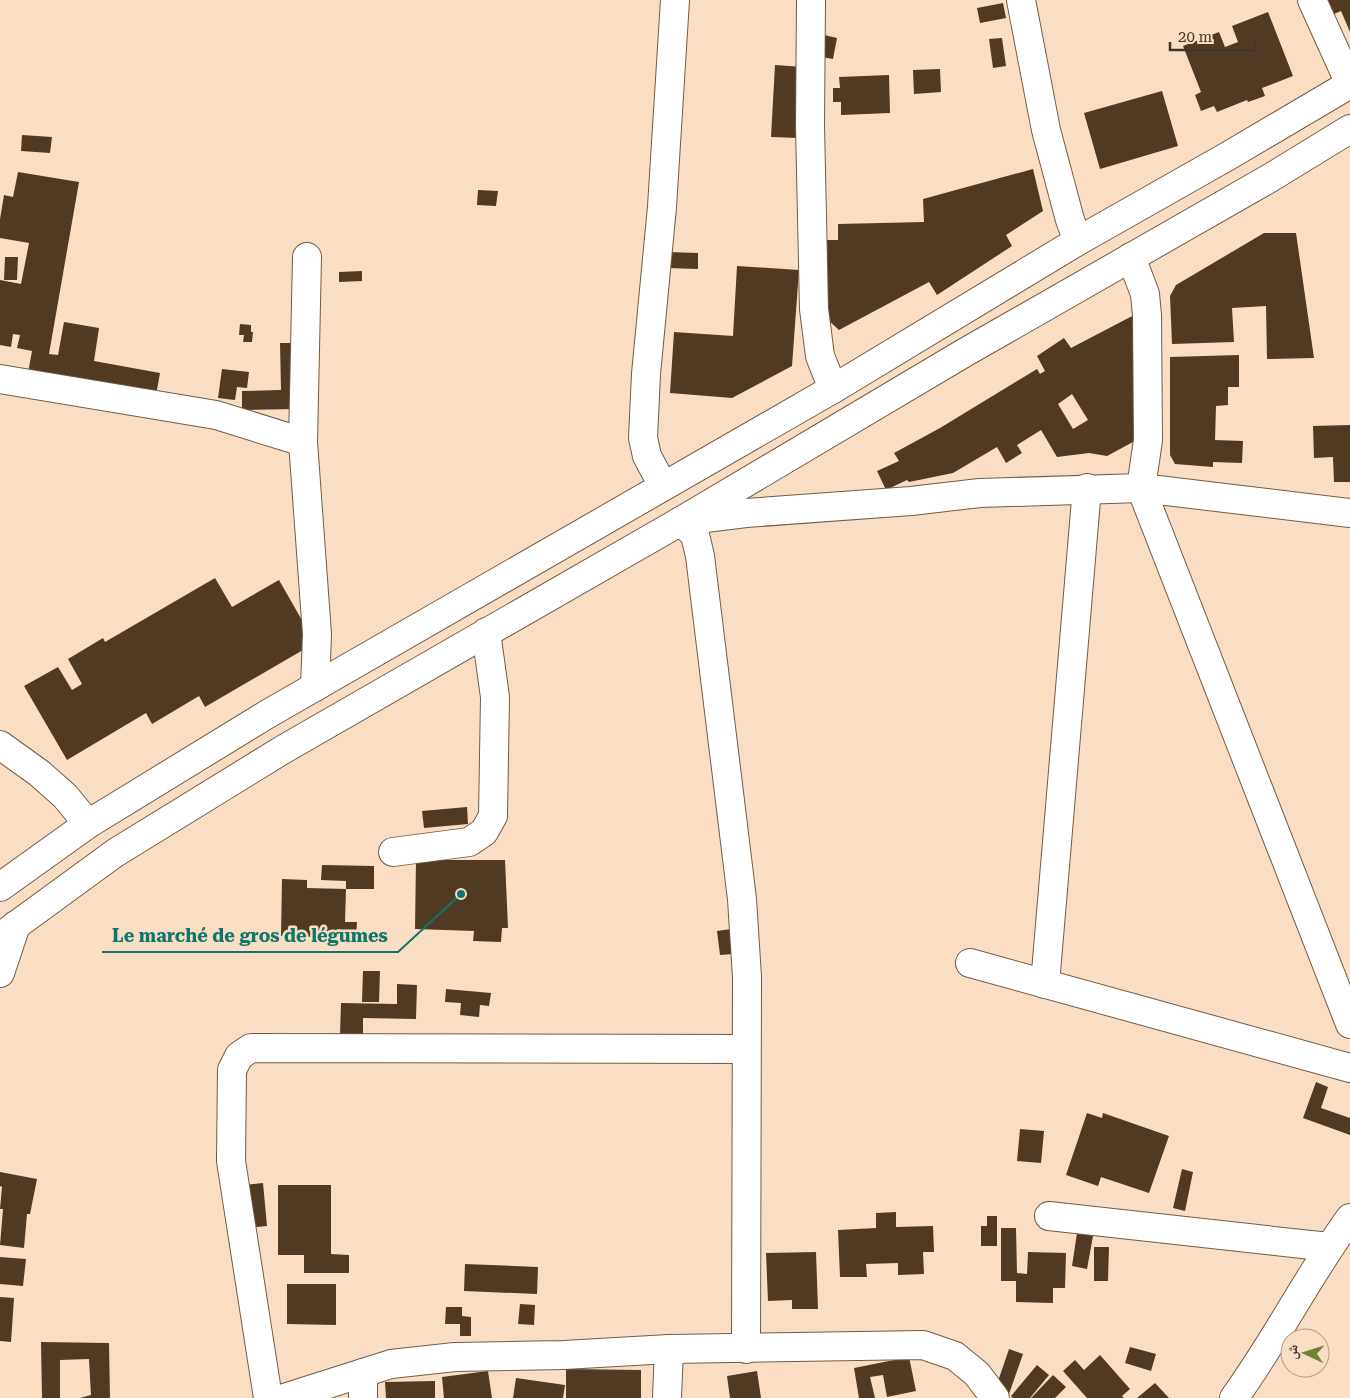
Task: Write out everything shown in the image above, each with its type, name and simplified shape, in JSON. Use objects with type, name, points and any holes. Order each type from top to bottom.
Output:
[{"type":"street","points":[[675,0],[662,206],[646,374],[643,438],[647,456],[662,486],[681,521],[694,535],[701,566],[742,899],[747,977],[746,1349]]},
{"type":"street","points":[[811,0],[810,125],[814,309],[820,356],[833,390]]},
{"type":"street","points":[[1021,0],[1046,130],[1070,220],[1078,241]]},
{"type":"street","points":[[0,887],[88,824],[266,715],[596,526],[662,486],[833,390],[1078,241],[1350,84],[1312,0]]},
{"type":"street","points":[[0,973],[8,931],[115,853],[284,749],[681,521],[964,353],[1270,178],[1350,128]]},
{"type":"street","points":[[307,257],[303,442],[317,634],[315,687]]},
{"type":"street","points":[[1131,258],[1145,294],[1147,314],[1148,440],[1141,488],[1350,1024]]},
{"type":"street","points":[[0,379],[216,414],[303,442]]},
{"type":"street","points":[[681,521],[746,513],[911,501],[980,493],[1087,488],[1141,488],[1350,513]]},
{"type":"street","points":[[1045,984],[1087,488]]},
{"type":"street","points":[[393,852],[468,842],[484,832],[492,816],[495,697],[486,632]]},
{"type":"street","points":[[0,745],[45,778],[65,796],[88,824]]},
{"type":"street","points":[[970,963],[1350,1068]]},
{"type":"street","points":[[268,1398],[231,1161],[232,1070],[239,1056],[252,1048],[746,1049]]},
{"type":"street","points":[[1049,1216],[1329,1247]]},
{"type":"street","points":[[1234,1398],[1260,1362],[1329,1247],[1350,1218]]},
{"type":"street","points":[[284,1398],[363,1386],[391,1364],[455,1357],[564,1355],[669,1349],[923,1345],[954,1356],[977,1374],[995,1398]]},
{"type":"street","points":[[667,1398],[669,1349]]},
{"type":"building","points":[[1327,0],[1350,0],[1350,32],[1341,11],[1334,14]]},
{"type":"building","points":[[1003,3],[1006,18],[980,23],[977,8]]},
{"type":"building","points":[[1268,12],[1293,76],[1262,88],[1265,96],[1248,102],[1247,100],[1217,112],[1214,106],[1201,111],[1195,95],[1201,92],[1183,46],[1219,32],[1225,47],[1238,42],[1232,26]]},
{"type":"building","points":[[820,34],[837,38],[833,59],[816,56]]},
{"type":"building","points":[[1002,38],[1006,66],[993,68],[989,39]]},
{"type":"building","points":[[775,65],[803,67],[799,138],[771,137]]},
{"type":"building","points":[[940,69],[941,92],[914,94],[913,70]]},
{"type":"building","points":[[889,75],[890,113],[841,115],[841,102],[833,102],[833,88],[840,88],[839,77]]},
{"type":"building","points":[[1162,91],[1178,146],[1100,169],[1084,113]]},
{"type":"building","points":[[22,135],[52,137],[50,153],[21,151]]},
{"type":"building","points":[[1033,169],[1043,211],[1006,235],[1012,246],[937,295],[929,282],[839,330],[828,320],[827,240],[838,240],[838,224],[924,222],[923,199]]},
{"type":"building","points":[[18,172],[79,182],[49,354],[58,355],[64,322],[99,328],[94,361],[160,373],[156,395],[28,373],[32,351],[17,348],[20,335],[13,334],[11,347],[0,345],[0,280],[21,284],[29,243],[0,238],[0,219],[4,195],[13,197]]},
{"type":"building","points":[[478,190],[498,191],[496,206],[477,205]]},
{"type":"building","points":[[1264,233],[1296,233],[1314,358],[1267,359],[1266,306],[1232,308],[1234,342],[1172,344],[1170,296],[1176,285]]},
{"type":"building","points":[[668,252],[698,253],[698,269],[668,268]]},
{"type":"building","points":[[5,257],[18,257],[17,280],[4,280]]},
{"type":"building","points":[[737,266],[799,270],[792,366],[732,398],[670,393],[674,332],[733,336]]},
{"type":"building","points":[[362,271],[362,281],[339,282],[339,272]]},
{"type":"building","points":[[1136,314],[1136,437],[1133,442],[1107,456],[1089,453],[1057,457],[1041,430],[1017,445],[1022,453],[1006,463],[997,447],[953,473],[909,482],[907,480],[886,490],[877,471],[899,461],[894,453],[940,428],[1037,369],[1040,374],[1045,371],[1037,356],[1064,338],[1071,348]],"holes":[[[1072,394],[1088,420],[1073,429],[1058,404]]]},
{"type":"building","points":[[240,324],[251,325],[251,332],[253,332],[252,342],[243,342],[244,335],[239,335]]},
{"type":"building","points":[[280,343],[295,343],[297,409],[242,410],[242,391],[281,390]]},
{"type":"building","points":[[1239,355],[1239,387],[1228,387],[1228,405],[1216,406],[1215,440],[1243,441],[1242,463],[1213,462],[1213,467],[1175,464],[1170,455],[1170,357]]},
{"type":"building","points":[[222,369],[249,372],[247,388],[237,387],[235,400],[218,398]]},
{"type":"building","points":[[1350,425],[1350,482],[1334,482],[1333,457],[1314,458],[1313,426]]},
{"type":"building","points":[[215,578],[232,607],[279,580],[315,643],[205,707],[199,696],[152,724],[146,713],[67,760],[24,686],[58,667],[72,690],[82,684],[68,659],[103,638],[105,642]]},
{"type":"building","points":[[467,807],[468,824],[424,828],[422,811]]},
{"type":"building","points":[[416,860],[505,860],[508,928],[502,928],[501,942],[473,941],[474,931],[415,929]]},
{"type":"building","points":[[322,865],[374,866],[374,889],[346,889],[346,881],[321,880]]},
{"type":"building","points":[[282,879],[307,880],[307,888],[346,889],[345,922],[357,922],[356,938],[281,936]]},
{"type":"building","points":[[731,929],[733,954],[720,955],[717,931]]},
{"type":"building","points":[[363,971],[380,971],[379,1002],[362,1002]]},
{"type":"building","points":[[397,984],[417,985],[416,1019],[363,1018],[363,1035],[340,1035],[341,1003],[397,1004]]},
{"type":"building","points":[[446,989],[491,993],[489,1006],[480,1005],[479,1017],[460,1015],[461,1003],[445,1002]]},
{"type":"building","points":[[1316,1082],[1328,1087],[1321,1108],[1350,1118],[1350,1135],[1303,1118]]},
{"type":"building","points":[[1087,1113],[1102,1118],[1103,1113],[1169,1136],[1149,1193],[1101,1177],[1098,1186],[1066,1175]]},
{"type":"building","points":[[1020,1129],[1044,1131],[1041,1163],[1017,1161]]},
{"type":"building","points":[[1182,1169],[1193,1172],[1185,1211],[1173,1208]]},
{"type":"building","points":[[0,1172],[37,1179],[30,1214],[27,1214],[24,1248],[0,1245],[3,1209],[0,1209],[2,1187],[0,1186]]},
{"type":"building","points":[[263,1183],[267,1226],[248,1228],[244,1185]]},
{"type":"building","points":[[278,1185],[331,1185],[331,1254],[349,1255],[349,1273],[304,1273],[304,1255],[278,1255]]},
{"type":"building","points":[[896,1212],[896,1227],[933,1226],[934,1252],[923,1252],[924,1274],[898,1275],[898,1263],[866,1264],[867,1277],[840,1277],[838,1230],[876,1228],[876,1213]]},
{"type":"building","points":[[987,1216],[997,1216],[997,1246],[981,1246],[981,1226],[987,1226]]},
{"type":"building","points":[[1001,1228],[1016,1228],[1017,1273],[1027,1274],[1028,1252],[1066,1253],[1065,1288],[1053,1288],[1053,1303],[1016,1302],[1016,1281],[1001,1281]]},
{"type":"building","points":[[1077,1233],[1093,1236],[1087,1269],[1072,1266]]},
{"type":"building","points":[[1094,1247],[1109,1247],[1108,1281],[1094,1281]]},
{"type":"building","points":[[816,1252],[818,1309],[792,1309],[792,1300],[768,1301],[766,1253]]},
{"type":"building","points":[[0,1257],[26,1259],[23,1286],[0,1284]]},
{"type":"building","points":[[465,1264],[538,1267],[537,1294],[464,1291]]},
{"type":"building","points":[[287,1284],[336,1284],[336,1325],[287,1324]]},
{"type":"building","points":[[0,1297],[14,1298],[11,1342],[0,1341]]},
{"type":"building","points":[[520,1304],[535,1305],[534,1325],[518,1324]]},
{"type":"building","points":[[446,1307],[462,1307],[462,1316],[471,1317],[471,1336],[460,1336],[460,1324],[445,1324]]},
{"type":"building","points":[[41,1342],[109,1343],[110,1398],[80,1398],[91,1395],[89,1359],[60,1360],[60,1398],[42,1398]]},
{"type":"building","points":[[1130,1347],[1156,1354],[1151,1371],[1125,1363]]},
{"type":"building","points":[[1009,1349],[1023,1354],[1009,1394],[995,1390]]},
{"type":"building","points":[[1100,1355],[1130,1389],[1122,1396],[1124,1398],[1087,1398],[1063,1371],[1075,1360],[1084,1370]]},
{"type":"building","points":[[909,1357],[916,1391],[887,1397],[883,1375],[870,1377],[875,1398],[859,1398],[854,1368]]},
{"type":"building","points":[[1037,1365],[1049,1375],[1030,1398],[1013,1398],[1011,1396]]},
{"type":"building","points":[[566,1369],[641,1370],[641,1398],[566,1398]]},
{"type":"building","points":[[488,1371],[492,1398],[444,1398],[442,1377]]},
{"type":"building","points":[[757,1371],[761,1398],[730,1398],[727,1376]]},
{"type":"building","points":[[1053,1375],[1066,1387],[1055,1398],[1031,1398]]},
{"type":"building","points":[[516,1378],[565,1385],[563,1398],[513,1398]]},
{"type":"building","points":[[435,1381],[435,1398],[386,1398],[385,1382]]},
{"type":"building","points":[[1155,1383],[1169,1398],[1137,1398]]},
{"type":"place","name":"Le marché de gros de légumes","points":[[461,894]]}]
